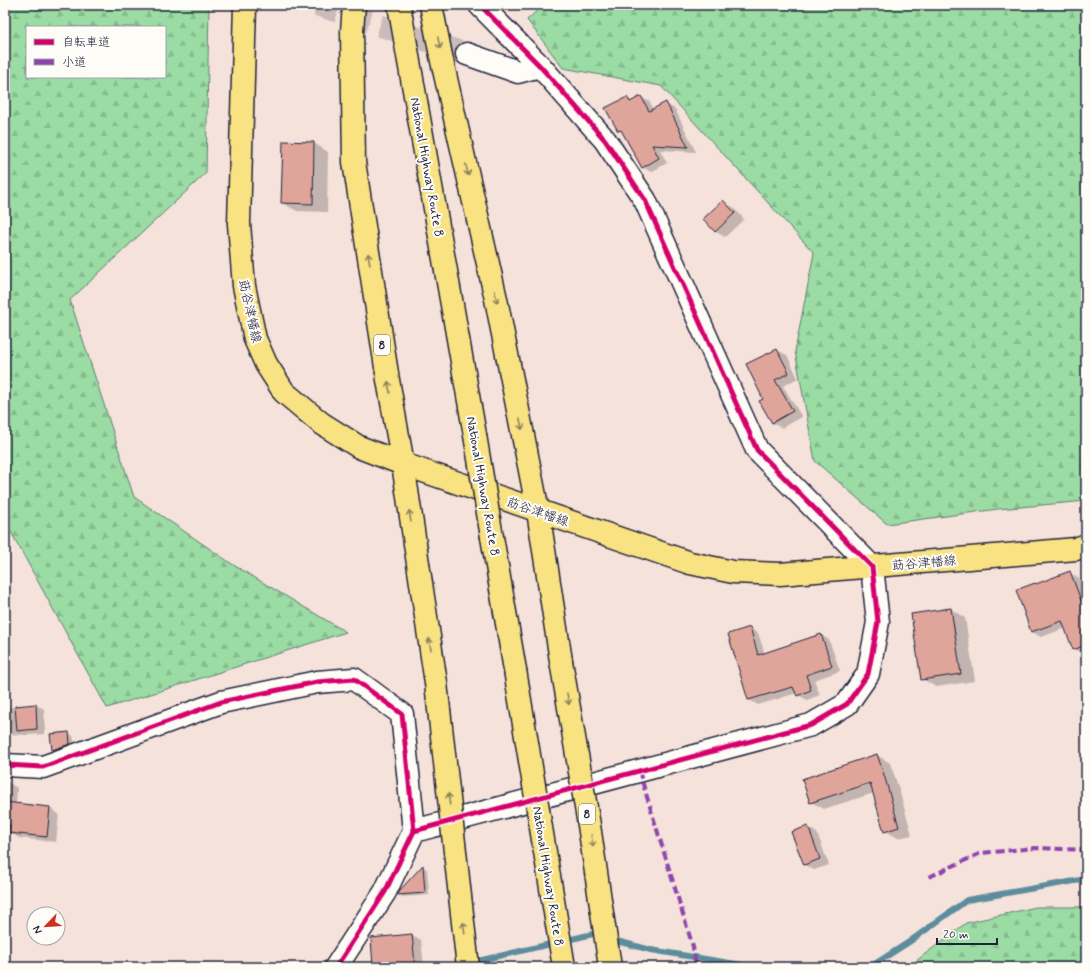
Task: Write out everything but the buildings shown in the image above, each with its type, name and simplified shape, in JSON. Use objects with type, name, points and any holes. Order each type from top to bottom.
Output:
[{"type":"main road","name":"莇谷津幡線","points":[[245,5],[240,224],[244,286],[255,339],[266,364],[284,392],[321,423],[359,447],[402,464],[690,563],[733,572],[780,574],[872,567],[1076,548],[1086,545]]},
{"type":"main road","name":"8","points":[[354,5],[352,31],[354,162],[436,683],[468,967]]},
{"type":"main road","name":"National Highway Route 8","points":[[399,5],[475,436],[564,967]]},
{"type":"main road","name":"8","points":[[431,5],[496,299],[538,511],[561,661],[589,825],[610,967]]},
{"type":"street","points":[[414,832],[811,725],[847,704],[868,674],[878,622],[872,567],[757,450],[645,200],[605,140],[540,66],[480,5]]},
{"type":"street","points":[[466,54],[518,72],[540,66]]},
{"type":"street","points":[[5,765],[42,767],[221,702],[318,682],[354,679],[402,714],[414,832],[385,892],[336,967]]},
{"type":"green space","points":[[5,5],[209,5],[206,173],[70,300],[134,497],[235,566],[346,632],[107,708],[5,521]]},
{"type":"green space","points":[[543,5],[1086,5],[1086,501],[998,509],[887,524],[815,461],[795,351],[814,253],[661,86],[563,68],[527,20]]},
{"type":"green space","points":[[1036,907],[1086,907],[1086,967],[908,967],[966,923]]},
{"type":"waterway","points":[[870,967],[909,942],[967,900],[1086,879]]},
{"type":"waterway","points":[[452,967],[593,934],[601,936]]},
{"type":"waterway","points":[[609,939],[651,950],[754,967]]},
{"type":"tunnel","points":[[317,5],[467,54]]},
{"type":"marked path","points":[[639,771],[693,947],[696,967]]},
{"type":"marked path","points":[[929,877],[981,853],[1036,848],[1086,850]]},
{"type":"cycle path","points":[[336,967],[385,892],[414,831],[811,725],[847,704],[868,674],[878,622],[872,567],[757,450],[645,200],[605,140],[540,66],[480,5]]},
{"type":"cycle path","points":[[5,765],[43,767],[221,702],[317,682],[354,679],[402,714],[414,831]]}]
